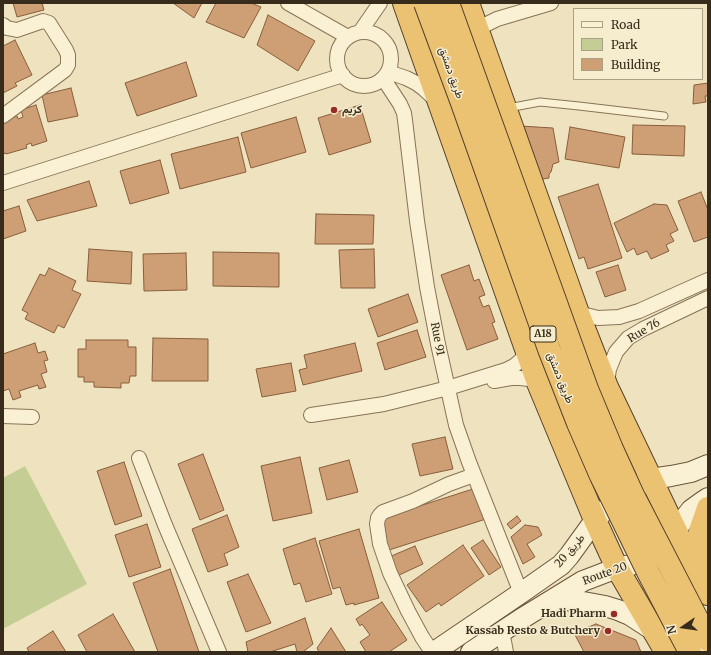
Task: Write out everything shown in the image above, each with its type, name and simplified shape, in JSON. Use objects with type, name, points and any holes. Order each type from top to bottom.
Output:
[{"type":"highway","points":[[404,3],[538,383],[595,520],[617,568],[666,652]]},
{"type":"highway","name":"طريق دمشق","points":[[425,3],[549,349],[575,416],[649,574],[690,652]]},
{"type":"highway","name":"طريق دمشق","points":[[448,3],[587,389],[633,495],[708,640]]},
{"type":"highway","points":[[468,3],[578,313],[607,387],[708,594]]},
{"type":"highway","points":[[697,573],[700,531],[708,508]]},
{"type":"main road","name":"طريق 20","points":[[433,652],[521,594],[561,565],[595,520],[621,496],[651,479],[691,472],[708,465]]},
{"type":"main road","name":"Route 20","points":[[471,652],[583,581],[617,568],[634,564],[650,556],[664,545],[691,510],[708,498]]},
{"type":"main road","points":[[568,556],[578,563],[582,569],[583,581]]},
{"type":"main road","points":[[552,601],[578,601],[605,606],[630,615],[652,630]]},
{"type":"street","points":[[288,3],[354,34],[368,32],[382,38],[387,43],[391,58],[390,65],[385,75],[377,83],[363,86],[355,84],[343,76],[339,68],[338,51],[342,43],[354,34],[380,3]]},
{"type":"street","points":[[477,28],[496,19],[550,3]]},
{"type":"street","points":[[3,25],[7,28],[17,30],[43,21],[49,23],[68,55],[68,65],[65,70],[3,116]]},
{"type":"street","points":[[385,75],[406,78],[416,83],[440,104]]},
{"type":"street","name":"Rue 91","points":[[385,75],[404,113],[417,221],[426,280],[438,344],[456,425],[521,594]]},
{"type":"street","points":[[3,183],[343,76]]},
{"type":"street","name":"Rue 76","points":[[578,313],[598,318],[618,317],[639,311],[708,280]]},
{"type":"street","name":"Rue 76","points":[[607,387],[609,369],[616,352],[628,338],[643,328],[708,298]]},
{"type":"street","points":[[656,304],[662,320]]},
{"type":"street","points":[[311,415],[384,404],[448,388],[506,370],[521,360],[527,352]]},
{"type":"street","points":[[448,388],[511,378],[525,378],[538,383]]},
{"type":"street","points":[[3,416],[32,417]]},
{"type":"street","points":[[139,458],[219,652]]},
{"type":"street","points":[[433,652],[422,637],[390,574],[380,544],[377,524],[378,518],[383,512],[474,475]]},
{"type":"street","points":[[502,631],[506,652]]},
{"type":"lane","points":[[505,108],[540,102],[664,116]]},
{"type":"green space","points":[[25,466],[87,584],[3,629],[3,478]]},
{"type":"building","points":[[13,3],[42,3],[44,10],[17,17]]},
{"type":"building","points":[[173,3],[202,3],[194,18]]},
{"type":"building","points":[[216,3],[251,3],[261,7],[244,38],[206,22]]},
{"type":"building","points":[[268,15],[315,41],[298,71],[257,45]]},
{"type":"building","points":[[15,40],[32,75],[15,83],[17,86],[3,93],[3,46]]},
{"type":"building","points":[[186,62],[197,96],[137,116],[125,83]]},
{"type":"building","points":[[708,83],[708,96],[705,96],[706,102],[693,104],[694,85]]},
{"type":"building","points":[[71,88],[78,116],[48,122],[42,95]]},
{"type":"building","points":[[36,105],[47,141],[32,146],[31,143],[26,145],[27,148],[3,154],[3,121],[17,116],[18,119],[23,117],[21,110]]},
{"type":"building","points":[[360,105],[371,142],[329,155],[318,118]]},
{"type":"building","points":[[296,117],[306,152],[251,168],[241,133]]},
{"type":"building","points":[[633,125],[685,126],[684,156],[632,154]]},
{"type":"building","points":[[520,126],[553,128],[559,162],[553,164],[549,178],[537,178]]},
{"type":"building","points":[[570,127],[625,137],[619,168],[565,159]]},
{"type":"building","points":[[238,137],[246,172],[180,189],[171,154]]},
{"type":"building","points":[[160,160],[169,193],[130,204],[120,171]]},
{"type":"building","points":[[89,181],[97,206],[37,221],[27,200]]},
{"type":"building","points":[[598,184],[622,258],[588,269],[584,257],[579,259],[558,197]]},
{"type":"building","points":[[701,192],[708,210],[708,237],[694,242],[678,201]]},
{"type":"building","points":[[654,204],[667,205],[678,230],[670,234],[674,241],[666,245],[669,251],[651,259],[647,251],[637,255],[634,248],[627,252],[614,223]]},
{"type":"building","points":[[19,206],[26,231],[3,239],[3,211]]},
{"type":"building","points":[[316,214],[374,215],[373,244],[315,244]]},
{"type":"building","points":[[89,249],[132,252],[131,284],[87,281]]},
{"type":"building","points":[[374,249],[375,288],[341,288],[339,250]]},
{"type":"building","points":[[213,252],[279,253],[279,287],[213,286]]},
{"type":"building","points":[[186,253],[187,290],[144,291],[143,254]]},
{"type":"building","points":[[469,265],[474,281],[479,279],[485,295],[479,297],[483,307],[489,305],[495,322],[492,323],[498,339],[467,350],[441,275]]},
{"type":"building","points":[[618,265],[626,290],[605,297],[596,272]]},
{"type":"building","points":[[49,268],[76,281],[72,290],[81,294],[64,328],[58,325],[54,333],[25,319],[28,313],[22,310],[40,274],[45,276]]},
{"type":"building","points":[[408,294],[418,322],[378,337],[368,309]]},
{"type":"building","points":[[417,330],[426,357],[385,370],[377,343]]},
{"type":"building","points":[[153,338],[208,339],[208,381],[152,381]]},
{"type":"building","points":[[86,340],[128,340],[128,347],[136,347],[136,376],[130,376],[129,383],[121,383],[121,388],[94,387],[94,382],[84,382],[84,377],[78,377],[78,349],[86,349]]},
{"type":"building","points":[[35,343],[38,353],[45,351],[48,360],[44,361],[47,372],[41,374],[46,387],[39,389],[38,385],[19,391],[21,397],[13,400],[9,389],[3,391],[3,354]]},
{"type":"building","points":[[355,343],[362,371],[303,385],[299,370],[307,368],[304,355]]},
{"type":"building","points":[[291,363],[296,391],[262,397],[256,369]]},
{"type":"building","points":[[445,437],[453,469],[420,476],[412,444]]},
{"type":"building","points":[[203,454],[224,510],[200,520],[178,464]]},
{"type":"building","points":[[300,457],[312,513],[273,521],[261,466]]},
{"type":"building","points":[[349,460],[358,492],[327,500],[319,468]]},
{"type":"building","points":[[124,462],[142,516],[115,525],[97,471]]},
{"type":"building","points":[[476,488],[486,519],[389,550],[379,519]]},
{"type":"building","points":[[227,515],[239,547],[224,554],[228,565],[208,572],[192,529]]},
{"type":"building","points":[[517,516],[521,521],[511,529],[507,524]]},
{"type":"building","points":[[147,524],[161,567],[129,577],[115,535]]},
{"type":"building","points":[[525,525],[538,527],[542,535],[527,544],[535,557],[523,564],[511,537]]},
{"type":"building","points":[[359,529],[379,598],[354,605],[354,603],[346,605],[340,587],[333,589],[319,541]]},
{"type":"building","points":[[315,538],[332,594],[306,602],[300,583],[294,585],[283,549]]},
{"type":"building","points":[[483,540],[501,567],[489,575],[471,548]]},
{"type":"building","points":[[463,545],[484,576],[441,606],[439,603],[426,612],[407,585]]},
{"type":"building","points":[[415,546],[423,564],[397,576],[389,557]]},
{"type":"building","points":[[170,569],[199,652],[158,652],[133,583]]},
{"type":"building","points":[[248,574],[271,623],[246,632],[227,582]]},
{"type":"building","points":[[382,602],[407,640],[389,652],[366,652],[360,642],[370,635],[362,624],[360,626],[356,619]]},
{"type":"building","points":[[113,614],[135,652],[87,652],[78,635]]},
{"type":"building","points":[[305,618],[313,644],[303,652],[297,652],[295,644],[270,652],[248,652],[246,642]]},
{"type":"building","points":[[596,624],[636,640],[641,652],[584,652],[574,633]]},
{"type":"building","points":[[331,628],[346,652],[319,652],[317,648]]},
{"type":"building","points":[[53,631],[66,652],[29,652],[27,648]]},
{"type":"place","name":"كريم","points":[[334,110]]},
{"type":"place","name":"Hadi Pharm","points":[[614,614]]},
{"type":"place","name":"Kassab Resto & Butchery","points":[[608,631]]}]
